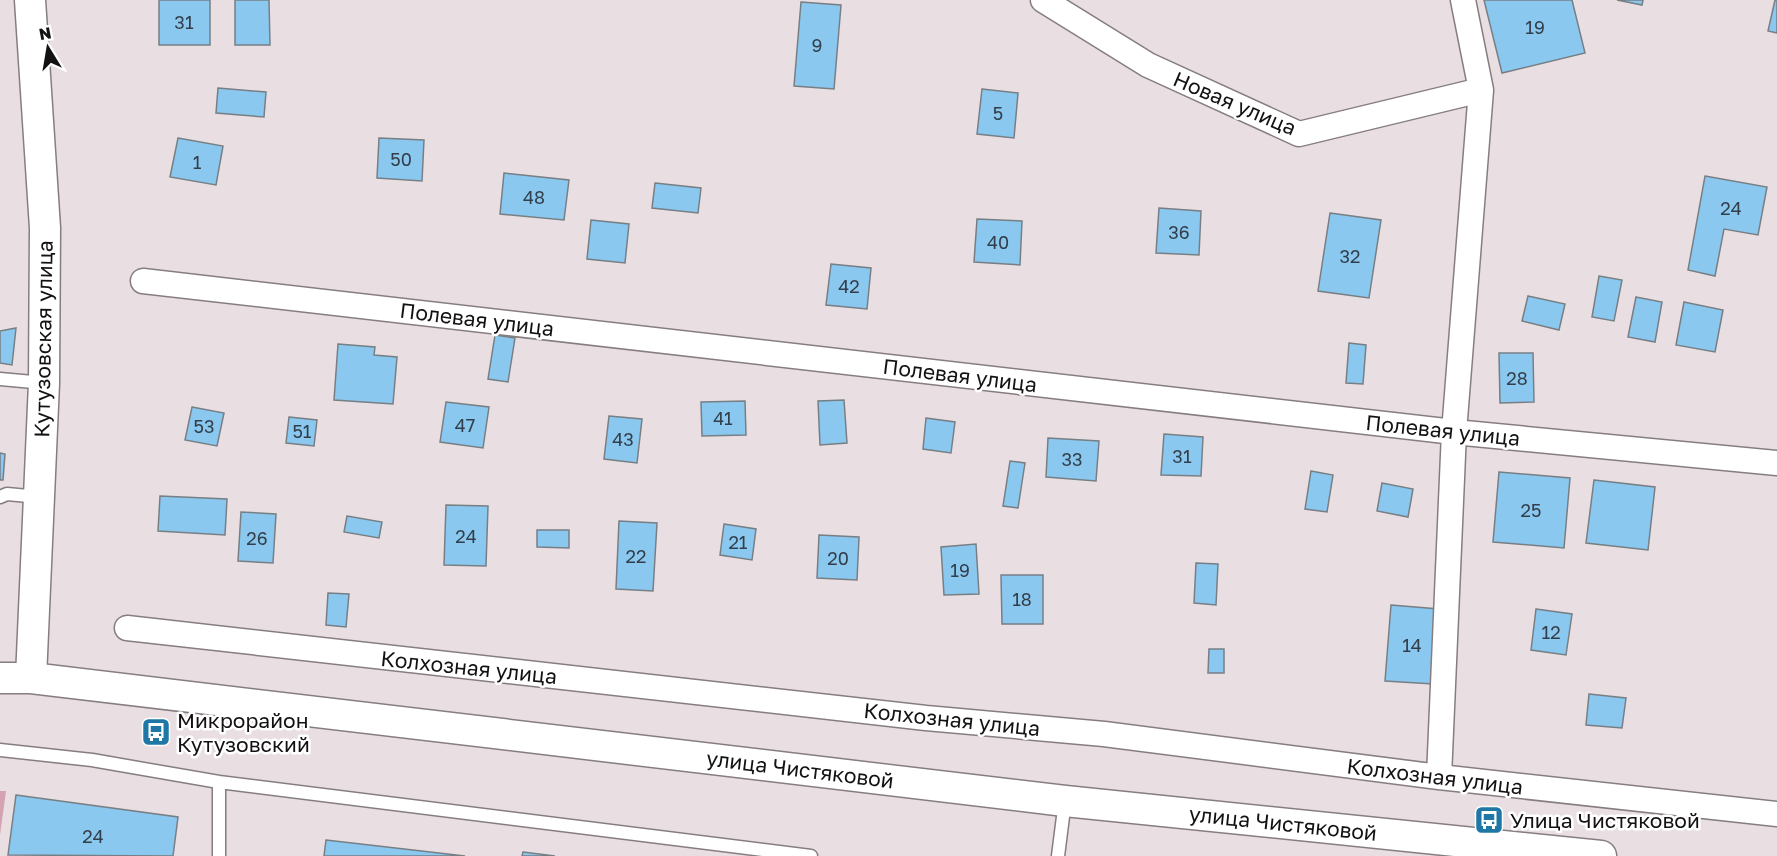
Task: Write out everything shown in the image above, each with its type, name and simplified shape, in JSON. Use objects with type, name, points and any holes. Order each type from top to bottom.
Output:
[{"type":"street","name":"Кутузовская улица","points":[[30,0],[45,228],[44,383],[31,678]]},
{"type":"street","name":"Новая улица","points":[[1043,0],[1074,9],[1148,65],[1299,134],[1481,90]]},
{"type":"street","points":[[1439,777],[1454,432],[1481,90],[1463,0]]},
{"type":"street","name":"Полевая улица","points":[[143,281],[1454,432],[1777,463]]},
{"type":"street","name":"Колхозная улица","points":[[127,628],[926,718],[1104,734],[1439,777],[1777,814]]},
{"type":"street","name":"улица Чистяковой","points":[[0,678],[31,678],[1065,801],[1501,850],[1601,856]]},
{"type":"lane","points":[[0,379],[44,383]]},
{"type":"lane","points":[[0,497],[7,494],[39,497]]},
{"type":"lane","points":[[0,750],[92,760],[219,782],[811,856]]},
{"type":"lane","points":[[219,782],[219,856]]},
{"type":"lane","points":[[1058,856],[1065,801]]},
{"type":"shaded area","points":[[0,791],[6,791],[0,835]]},
{"type":"building","points":[[159,0],[210,0],[210,45],[159,45]]},
{"type":"building","points":[[235,0],[269,0],[270,45],[235,45]]},
{"type":"building","points":[[1484,0],[1572,0],[1585,53],[1502,73]]},
{"type":"building","points":[[1617,0],[1643,0],[1642,5]]},
{"type":"building","points":[[1775,0],[1777,0],[1777,33],[1768,31]]},
{"type":"building","points":[[801,2],[841,5],[834,89],[794,86]]},
{"type":"building","points":[[218,88],[266,92],[264,117],[216,113]]},
{"type":"building","points":[[982,89],[1018,93],[1014,138],[977,134]]},
{"type":"building","points":[[178,138],[223,146],[216,185],[170,177]]},
{"type":"building","points":[[379,138],[424,140],[422,181],[377,178]]},
{"type":"building","points":[[504,173],[569,180],[564,220],[500,214]]},
{"type":"building","points":[[1705,176],[1767,187],[1758,235],[1724,229],[1715,276],[1688,270]]},
{"type":"building","points":[[655,183],[701,188],[698,213],[652,208]]},
{"type":"building","points":[[1159,208],[1201,211],[1199,255],[1156,253]]},
{"type":"building","points":[[1330,213],[1381,220],[1369,298],[1318,291]]},
{"type":"building","points":[[977,219],[1022,221],[1020,265],[974,262]]},
{"type":"building","points":[[591,220],[629,224],[625,263],[587,259]]},
{"type":"building","points":[[831,264],[871,268],[867,309],[826,305]]},
{"type":"building","points":[[1599,276],[1622,280],[1614,321],[1592,317]]},
{"type":"building","points":[[1528,296],[1565,304],[1559,330],[1522,321]]},
{"type":"building","points":[[1636,297],[1662,302],[1655,342],[1628,337]]},
{"type":"building","points":[[1684,302],[1723,310],[1715,352],[1676,345]]},
{"type":"building","points":[[16,328],[12,365],[0,363],[0,331]]},
{"type":"building","points":[[495,335],[515,338],[508,382],[488,379]]},
{"type":"building","points":[[1349,343],[1366,345],[1363,384],[1346,383]]},
{"type":"building","points":[[338,344],[375,347],[374,355],[397,357],[393,404],[334,400]]},
{"type":"building","points":[[1499,353],[1533,353],[1534,402],[1500,403]]},
{"type":"building","points":[[844,400],[847,443],[820,445],[818,401]]},
{"type":"building","points":[[745,401],[746,435],[702,436],[701,402]]},
{"type":"building","points":[[446,402],[489,407],[483,448],[440,442]]},
{"type":"building","points":[[192,407],[224,413],[217,446],[185,440]]},
{"type":"building","points":[[609,416],[642,419],[637,463],[604,459]]},
{"type":"building","points":[[289,417],[317,420],[314,446],[286,443]]},
{"type":"building","points":[[926,418],[955,422],[951,453],[923,449]]},
{"type":"building","points":[[1164,434],[1203,437],[1201,476],[1161,475]]},
{"type":"building","points":[[1048,438],[1099,441],[1096,481],[1046,477]]},
{"type":"building","points":[[0,453],[5,454],[3,480],[0,480]]},
{"type":"building","points":[[1010,461],[1025,463],[1018,508],[1003,506]]},
{"type":"building","points":[[1311,471],[1333,475],[1327,512],[1305,509]]},
{"type":"building","points":[[1499,472],[1570,478],[1564,548],[1493,542]]},
{"type":"building","points":[[1594,480],[1655,487],[1648,550],[1586,543]]},
{"type":"building","points":[[1382,483],[1413,489],[1408,517],[1377,511]]},
{"type":"building","points":[[160,496],[227,499],[225,535],[158,531]]},
{"type":"building","points":[[446,505],[488,506],[486,566],[444,565]]},
{"type":"building","points":[[241,512],[276,514],[273,563],[238,561]]},
{"type":"building","points":[[347,516],[382,522],[379,538],[344,532]]},
{"type":"building","points":[[619,521],[657,523],[653,591],[616,589]]},
{"type":"building","points":[[724,524],[756,529],[752,560],[720,555]]},
{"type":"building","points":[[537,530],[569,530],[569,548],[537,547]]},
{"type":"building","points":[[819,535],[859,537],[857,580],[817,578]]},
{"type":"building","points":[[976,544],[979,594],[944,595],[941,547]]},
{"type":"building","points":[[1196,563],[1218,564],[1216,605],[1194,603]]},
{"type":"building","points":[[1001,575],[1043,575],[1043,624],[1002,624]]},
{"type":"building","points":[[328,593],[349,594],[346,627],[326,625]]},
{"type":"building","points":[[1391,605],[1439,609],[1433,684],[1385,681]]},
{"type":"building","points":[[1536,609],[1572,614],[1566,655],[1531,650]]},
{"type":"building","points":[[1209,649],[1224,649],[1224,673],[1208,673]]},
{"type":"building","points":[[1589,694],[1626,698],[1622,728],[1586,725]]},
{"type":"building","points":[[16,795],[178,817],[173,856],[8,855]]},
{"type":"building","points":[[326,840],[465,856],[324,856]]},
{"type":"building","points":[[523,852],[555,856],[522,856]]},
{"type":"place","name":"Микрорайон Кутузовский","points":[[156,732]]},
{"type":"place","name":"Улица Чистяковой","points":[[1489,820]]}]
